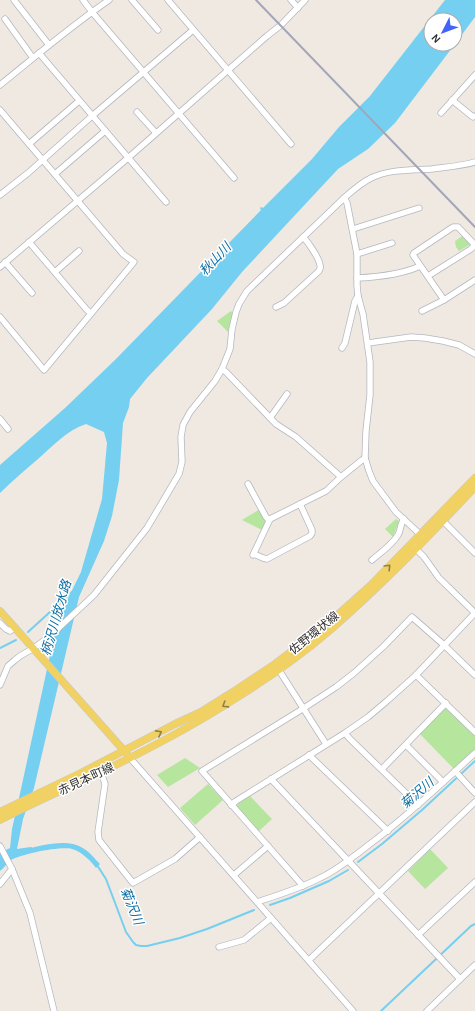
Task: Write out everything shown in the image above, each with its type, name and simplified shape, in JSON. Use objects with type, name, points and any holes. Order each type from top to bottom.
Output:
[{"type":"main road","name":"佐野環状線","points":[[130,758],[175,735],[237,698],[277,666],[324,627],[414,546],[475,478]]},
{"type":"main road","name":"佐野環状線","points":[[422,537],[443,521],[475,487]]},
{"type":"main road","points":[[0,611],[34,648]]},
{"type":"main road","name":"赤見本町線","points":[[34,648],[130,758],[101,772],[34,800]]},
{"type":"main road","name":"佐野環状線","points":[[125,751],[201,712],[277,666]]},
{"type":"main road","name":"赤見本町線","points":[[34,800],[79,774],[125,751]]},
{"type":"main road","points":[[0,812],[11,810],[34,800]]},
{"type":"main road","points":[[0,820],[11,810]]},
{"type":"street","points":[[14,0],[49,45]]},
{"type":"street","points":[[83,0],[234,178]]},
{"type":"street","points":[[0,85],[49,45],[109,0]]},
{"type":"street","points":[[132,0],[158,30]]},
{"type":"street","points":[[168,0],[291,144]]},
{"type":"street","points":[[291,0],[298,8]]},
{"type":"street","points":[[0,267],[281,25],[305,0]]},
{"type":"street","points":[[5,19],[33,58]]},
{"type":"street","points":[[0,195],[28,173],[193,30]]},
{"type":"street","points":[[39,53],[166,202]]},
{"type":"street","points":[[441,113],[475,75]]},
{"type":"street","points":[[452,100],[473,117],[475,116]]},
{"type":"street","points":[[29,144],[79,101]]},
{"type":"street","points":[[0,110],[123,254],[134,262],[44,370],[0,317]]},
{"type":"street","points":[[137,112],[156,133]]},
{"type":"street","points":[[55,174],[106,131]]},
{"type":"street","points":[[0,685],[8,666],[50,636],[94,596],[146,530],[179,474],[182,462],[181,437],[183,425],[190,412],[215,381],[222,369],[230,349],[232,329],[236,312],[244,296],[254,284],[344,198],[354,189],[371,178],[392,171],[431,169],[475,162]]},
{"type":"street","points":[[344,198],[347,203],[357,254],[358,296],[363,314],[370,360],[371,379],[366,431],[366,458],[368,471],[373,481],[396,512],[422,537]]},
{"type":"street","points":[[353,230],[419,208]]},
{"type":"street","points":[[428,276],[475,245],[458,227],[453,226],[413,255],[444,300]]},
{"type":"street","points":[[276,307],[284,303],[320,268],[320,264],[308,242],[303,237]]},
{"type":"street","points":[[29,242],[87,310],[91,312]]},
{"type":"street","points":[[357,254],[392,243]]},
{"type":"street","points":[[55,272],[79,252]]},
{"type":"street","points":[[5,262],[32,293]]},
{"type":"street","points":[[357,278],[395,274],[420,266]]},
{"type":"street","points":[[422,311],[444,300],[475,280]]},
{"type":"street","points":[[342,348],[345,343],[355,301],[358,296]]},
{"type":"street","points":[[368,343],[411,337],[425,338],[459,345],[475,354]]},
{"type":"street","points":[[222,369],[276,424],[296,437],[341,477]]},
{"type":"street","points":[[270,418],[288,394]]},
{"type":"street","points":[[0,419],[8,428]]},
{"type":"street","points":[[300,504],[312,530],[310,536],[267,559],[254,554],[270,519],[300,504],[326,491],[341,477],[366,458]]},
{"type":"street","points":[[248,484],[269,520]]},
{"type":"street","points":[[372,560],[397,536],[404,519]]},
{"type":"street","points":[[443,521],[475,552]]},
{"type":"street","points":[[231,805],[236,800],[345,733],[368,717],[416,674],[475,613],[439,578],[414,546]]},
{"type":"street","points":[[303,886],[202,771],[336,687],[354,673],[412,617],[475,675]]},
{"type":"street","points":[[0,623],[10,631],[15,627]]},
{"type":"street","points":[[277,666],[326,744]]},
{"type":"street","points":[[416,674],[475,732]]},
{"type":"street","points":[[382,769],[446,703]]},
{"type":"street","points":[[345,733],[418,805]]},
{"type":"street","points":[[406,745],[443,782]]},
{"type":"street","points":[[257,902],[303,886],[348,861],[388,831],[456,772],[475,752]]},
{"type":"street","points":[[309,755],[388,831]]},
{"type":"street","points":[[130,758],[353,1011]]},
{"type":"street","points":[[101,772],[105,784],[98,832],[99,840],[133,883],[175,858],[200,837]]},
{"type":"street","points":[[456,772],[475,793]]},
{"type":"street","points":[[271,779],[460,979]]},
{"type":"street","points":[[308,960],[475,802]]},
{"type":"street","points":[[234,875],[268,846]]},
{"type":"street","points":[[2,848],[30,913],[54,1011]]},
{"type":"street","points":[[0,884],[12,869]]},
{"type":"street","points":[[418,935],[475,882]]},
{"type":"street","points":[[219,948],[244,940],[271,918]]},
{"type":"street","points":[[427,1011],[475,965]]},
{"type":"green space","points":[[464,235],[471,244],[459,251],[456,247],[455,241]]},
{"type":"green space","points":[[231,311],[233,313],[228,332],[217,321]]},
{"type":"green space","points":[[260,509],[266,520],[262,530],[242,520]]},
{"type":"green space","points":[[396,519],[399,521],[393,537],[385,529]]},
{"type":"green space","points":[[443,709],[448,709],[475,736],[475,749],[454,769],[420,734]]},
{"type":"green space","points":[[185,758],[200,768],[168,787],[157,775]]},
{"type":"green space","points":[[208,784],[223,800],[195,825],[180,808]]},
{"type":"green space","points":[[250,796],[272,819],[258,832],[237,805]]},
{"type":"green space","points":[[430,849],[448,868],[425,889],[408,871]]},
{"type":"water","points":[[445,0],[475,0],[475,17],[463,33],[463,12],[436,12]]},
{"type":"water","name":"秋山川","points":[[423,28],[423,52],[449,52],[395,123],[368,149],[338,169],[242,272],[212,309],[147,378],[130,399],[129,407],[123,423],[119,480],[112,516],[104,541],[79,597],[34,788],[23,819],[17,849],[22,850],[60,843],[75,844],[84,849],[100,864],[96,868],[79,852],[66,848],[23,855],[11,860],[0,871],[0,853],[10,848],[12,829],[59,617],[81,572],[102,499],[107,443],[104,432],[86,424],[72,430],[0,493],[0,465],[65,408],[116,359],[261,210],[260,208],[263,208],[312,159],[339,127],[370,96]]},
{"type":"waterway","name":"柄沢川放水路","points":[[28,632],[72,592]]},
{"type":"waterway","points":[[0,648],[16,640]]},
{"type":"waterway","name":"菊沢川","points":[[358,862],[422,810],[475,761]]},
{"type":"waterway","name":"菊沢川","points":[[17,850],[31,848]]},
{"type":"waterway","name":"菊沢川","points":[[97,865],[106,879],[126,932],[136,945],[147,946],[180,938],[254,910]]},
{"type":"waterway","name":"菊沢川","points":[[270,905],[329,881],[348,870]]},
{"type":"waterway","points":[[381,1011],[471,926],[475,924]]},
{"type":"railway","points":[[256,0],[475,227]]}]
